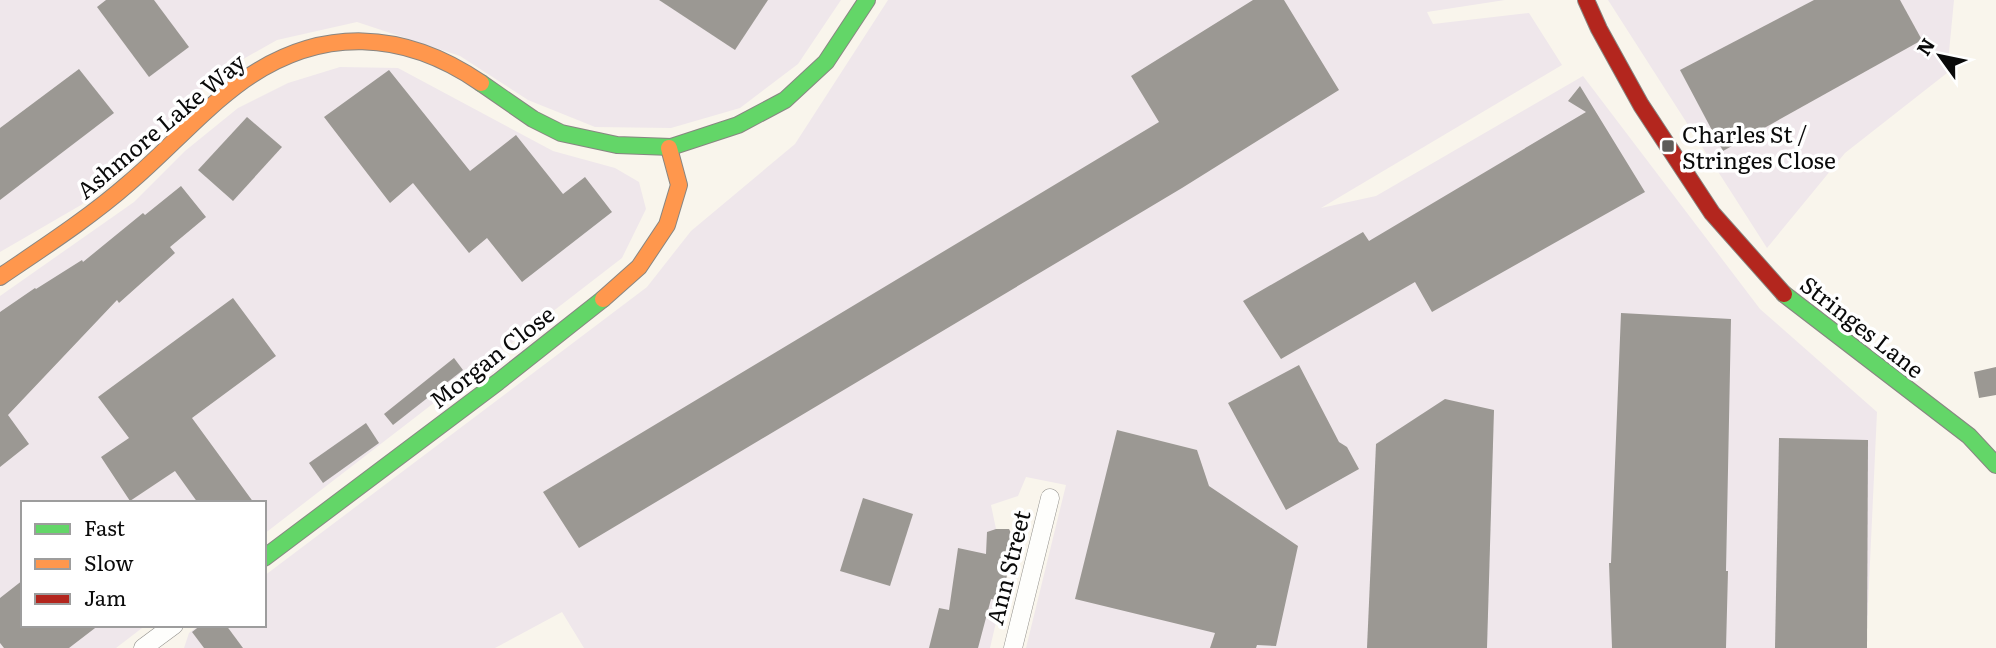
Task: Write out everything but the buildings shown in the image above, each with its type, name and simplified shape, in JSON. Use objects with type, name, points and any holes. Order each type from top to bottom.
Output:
[{"type":"street","name":"Ashmore Lake Way","points":[[0,277],[72,229],[130,183],[226,92],[258,68],[298,49],[331,42],[368,41],[425,53],[463,71],[517,109],[559,133],[611,145],[669,148],[736,127],[768,112],[805,83],[827,60],[867,0]]},
{"type":"street","name":"Stringes Lane","points":[[1586,0],[1641,105],[1712,213],[1790,300],[1969,436],[1996,465]]},
{"type":"street","name":"Morgan Close","points":[[266,557],[498,383],[601,301],[639,267],[667,225],[679,185],[669,148]]},
{"type":"street","name":"Ann Street","points":[[1013,648],[1050,498]]},
{"type":"street","points":[[152,646],[172,627]]},
{"type":"shaded area","points":[[0,0],[841,0],[798,64],[740,108],[671,128],[595,127],[528,100],[460,56],[357,22],[277,40],[222,71],[81,205],[0,252]]},
{"type":"shaded area","points":[[888,0],[1505,0],[1427,12],[1433,24],[1529,13],[1562,65],[1321,208],[1376,196],[1583,76],[1760,309],[1877,412],[1866,648],[1026,648],[1066,485],[1026,477],[1018,496],[991,505],[996,529],[1009,529],[1015,541],[990,648],[584,648],[562,612],[495,648],[184,648],[189,633],[196,627],[266,627],[266,574],[647,287],[691,231],[795,144]]},
{"type":"shaded area","points":[[1608,0],[1954,0],[1947,73],[1845,153],[1767,248]]},
{"type":"shaded area","points":[[340,67],[398,68],[553,151],[615,168],[639,182],[646,209],[622,258],[266,532],[266,501],[21,501],[21,627],[143,627],[116,648],[0,648],[0,296],[134,202],[185,151],[238,108],[288,83]]},
{"type":"traffic: fast","points":[[481,83],[533,119],[561,133],[617,145],[671,147],[738,125],[785,100],[826,62],[867,0]]},
{"type":"traffic: fast","points":[[1784,294],[1969,436],[1996,465]]},
{"type":"traffic: fast","points":[[266,556],[498,382],[603,299]]},
{"type":"traffic: slow","points":[[0,277],[114,196],[214,104],[244,80],[273,62],[303,50],[333,43],[362,41],[422,53],[452,65],[481,83]]},
{"type":"traffic: slow","points":[[603,299],[639,267],[667,225],[679,185],[669,148]]},
{"type":"traffic: jam","points":[[1586,0],[1641,105],[1712,213],[1784,294]]},
{"type":"place","name":"Charles St / Stringes Close","points":[[1668,146]]}]
